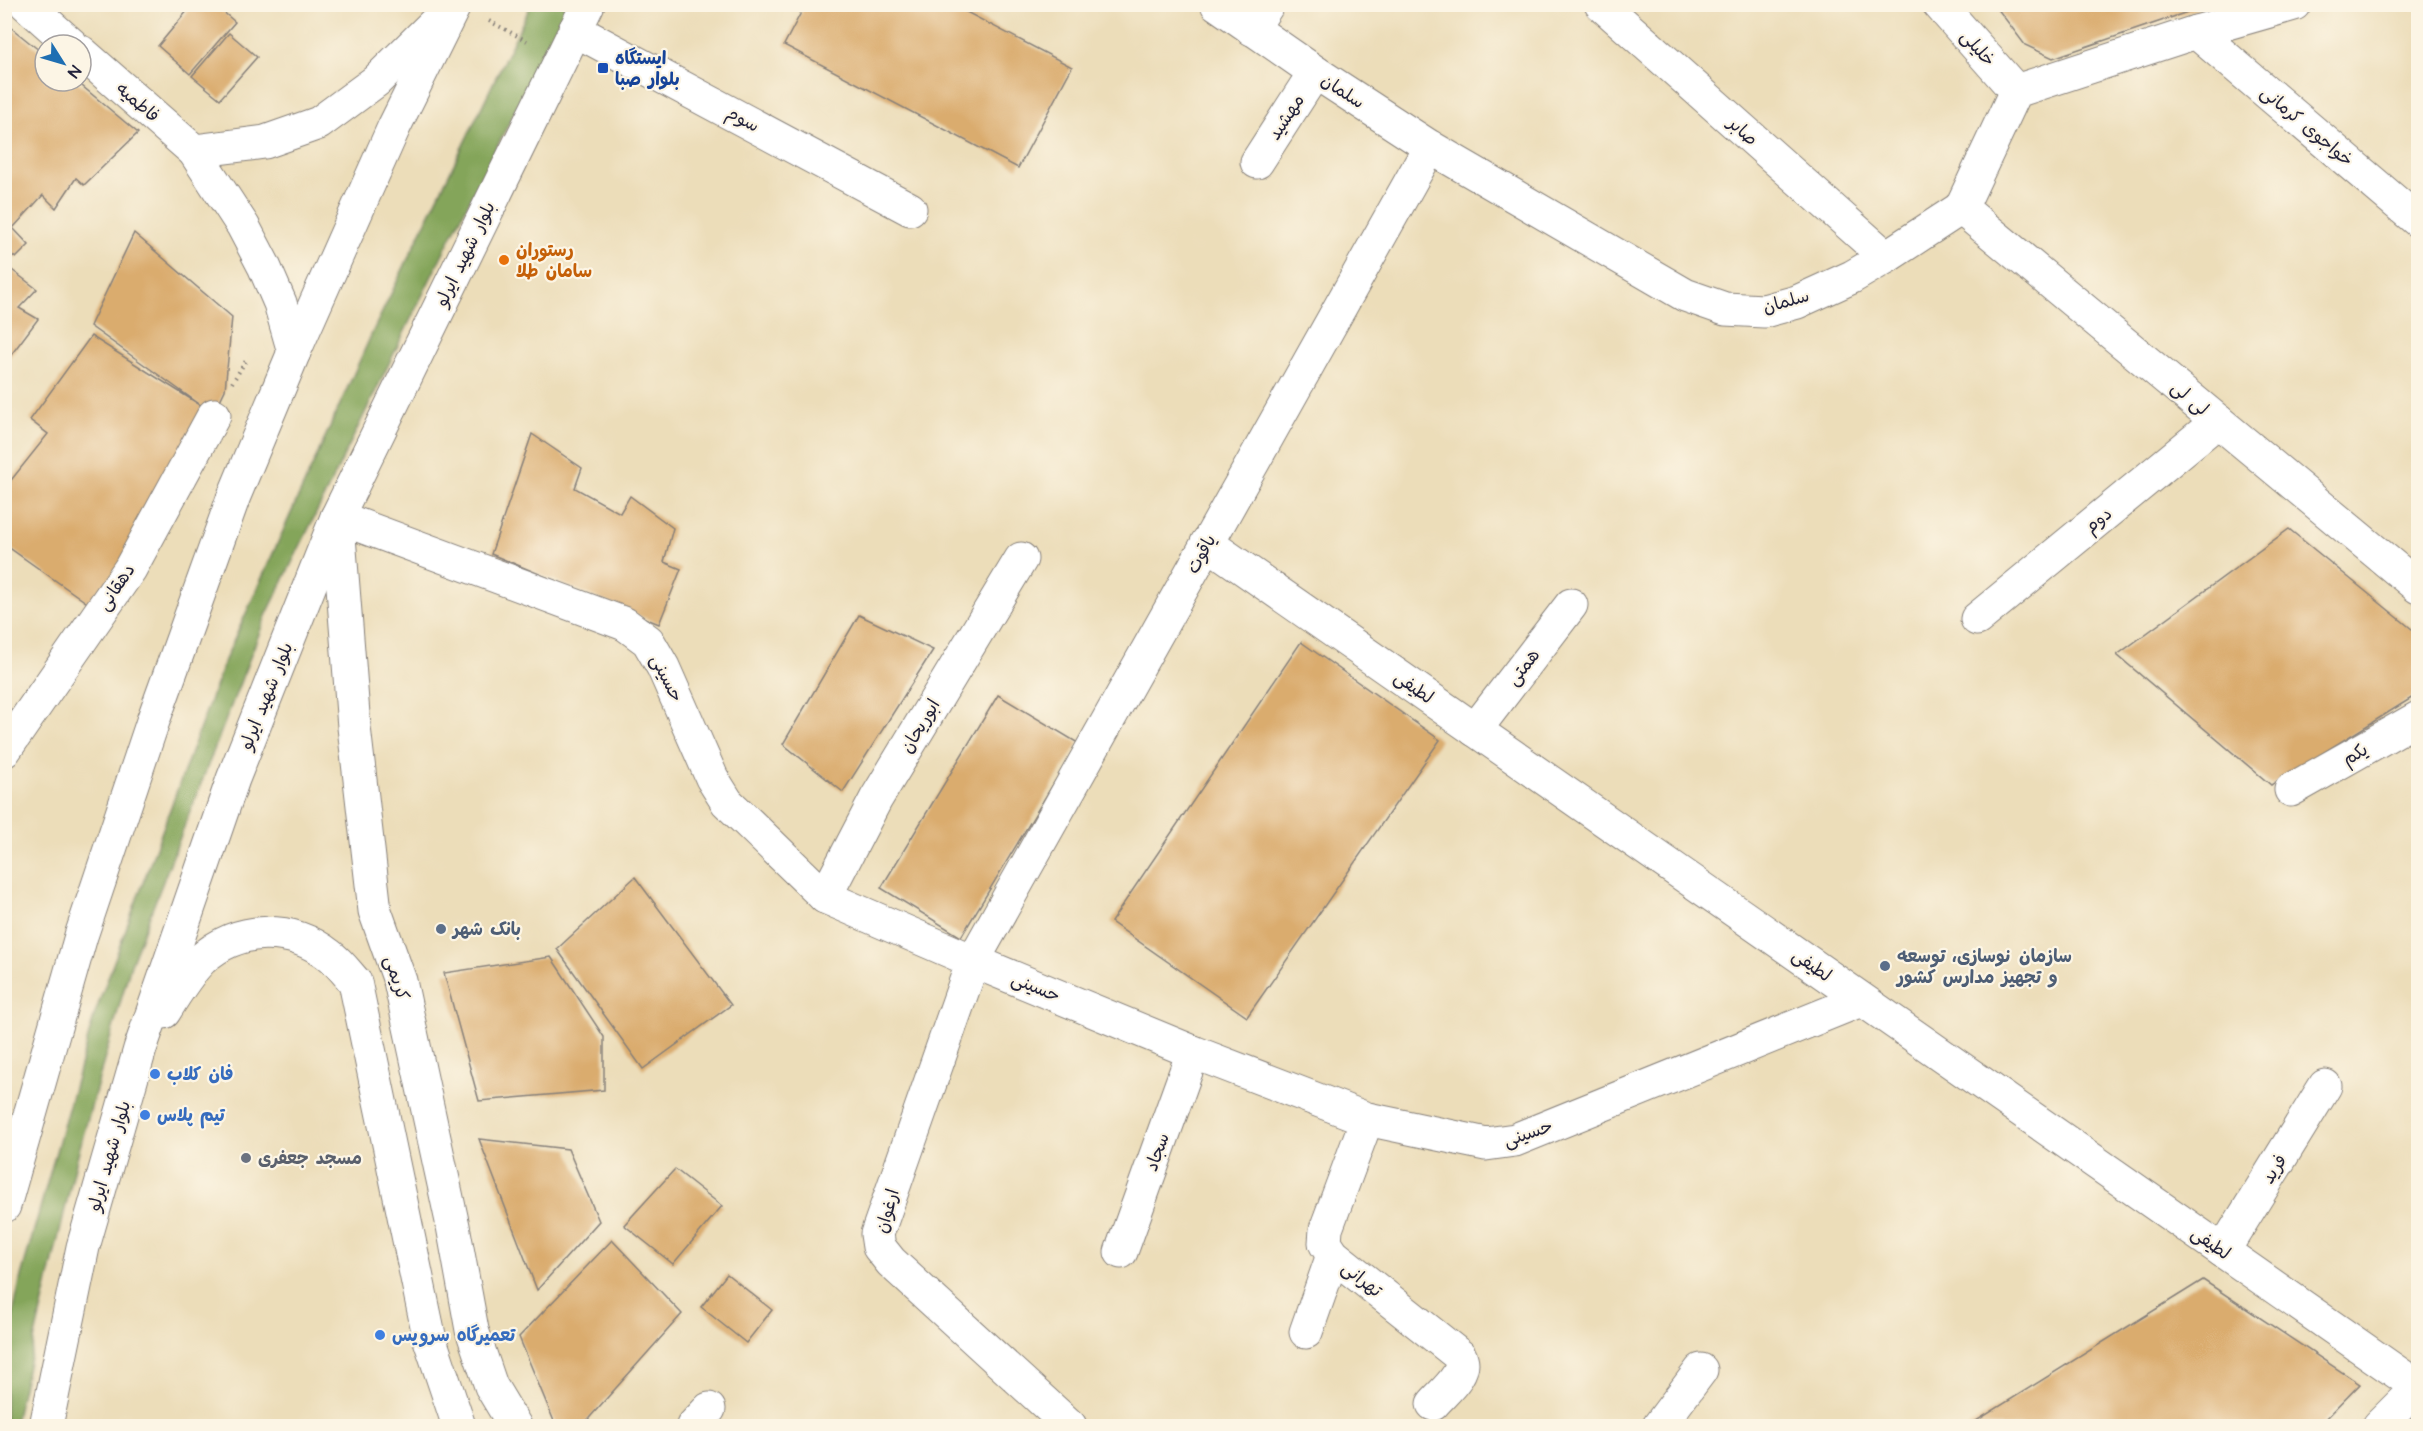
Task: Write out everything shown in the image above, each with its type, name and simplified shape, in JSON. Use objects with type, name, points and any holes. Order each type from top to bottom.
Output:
[{"type":"street","points":[[26,4],[59,33]]},
{"type":"street","points":[[194,151],[265,142],[319,123],[376,81],[454,4]]},
{"type":"street","points":[[4,1206],[81,936],[149,733],[234,496],[294,352],[394,127],[454,4]]},
{"type":"street","name":"سلمان","points":[[1217,4],[1260,17],[1315,72],[1430,147],[1685,296],[1725,309],[1764,311],[1797,302],[1852,277],[1961,208]]},
{"type":"street","name":"صابر","points":[[1601,4],[1886,257]]},
{"type":"street","name":"خلیلی","points":[[1939,4],[2016,91]]},
{"type":"street","points":[[1961,208],[2016,91],[2196,32],[2295,4]]},
{"type":"street","name":"بلوار شهید ایرلو","points":[[46,1426],[82,1247],[140,1048],[233,779],[337,516],[581,17]]},
{"type":"street","name":"سوم","points":[[581,17],[910,209]]},
{"type":"street","name":"خواجوی کرمانی","points":[[2196,32],[2418,221]]},
{"type":"street","name":"فاطمیه","points":[[93,63],[194,151],[243,226],[264,266],[280,303],[294,352]]},
{"type":"street","name":"مهشید","points":[[1257,162],[1315,72]]},
{"type":"street","name":"یاقوت","points":[[973,961],[1430,147]]},
{"type":"street","name":"لی لی","points":[[1961,208],[2418,587]]},
{"type":"street","name":"دهقانی","points":[[4,751],[130,569],[213,415]]},
{"type":"street","name":"دوم","points":[[1977,619],[2218,421]]},
{"type":"street","name":"حسینی","points":[[337,516],[625,624],[648,641],[663,667],[712,778],[727,802],[825,897],[1193,1052],[1367,1119],[1486,1144],[1515,1140],[1862,1000]]},
{"type":"street","name":"کریمی","points":[[337,516],[354,727],[375,911],[400,981],[453,1226],[472,1330],[491,1386],[515,1426]]},
{"type":"street","name":"لطیفی","points":[[1208,543],[2418,1387]]},
{"type":"street","name":"ابوریحان","points":[[825,897],[876,799],[1021,559]]},
{"type":"street","name":"همتی","points":[[1475,729],[1571,605]]},
{"type":"street","name":"یکم","points":[[2291,790],[2418,718]]},
{"type":"street","points":[[140,1048],[181,986],[202,960],[227,941],[265,932],[296,937],[330,955],[355,982],[430,1340],[459,1426]]},
{"type":"street","name":"ارغوان","points":[[973,961],[877,1234],[879,1246],[891,1262],[1070,1426]]},
{"type":"street","name":"سجاد","points":[[1121,1252],[1193,1052]]},
{"type":"street","name":"فرید","points":[[2223,1251],[2325,1086]]},
{"type":"street","name":"تهرانی","points":[[1367,1119],[1326,1229],[1325,1243],[1333,1256],[1460,1356],[1464,1362],[1462,1369],[1433,1404]]},
{"type":"street","points":[[1306,1332],[1333,1256]]},
{"type":"street","points":[[1659,1426],[1701,1370]]},
{"type":"street","points":[[2379,1426],[2418,1387]]},
{"type":"path","points":[[488,21],[560,59]]},
{"type":"green space","points":[[531,5],[569,5],[441,257],[266,616],[131,964],[78,1154],[14,1426],[5,1426],[5,1353],[21,1276],[95,1013],[225,660],[373,331]]},
{"type":"building","points":[[193,4],[214,4],[235,22],[190,74],[158,46]]},
{"type":"building","points":[[1994,4],[2200,4],[2202,7],[2053,58],[2025,45]]},
{"type":"building","points":[[805,5],[953,5],[1072,67],[1018,168],[784,45]]},
{"type":"building","points":[[4,22],[33,45],[33,93],[90,93],[138,133],[84,185],[76,178],[56,208],[43,195],[13,228],[29,245],[16,258],[4,249],[4,79],[8,71],[4,67]]},
{"type":"building","points":[[229,33],[257,57],[220,99],[192,76]]},
{"type":"building","points":[[134,233],[232,317],[225,390],[213,415],[100,612],[4,544],[4,489],[48,434],[30,420],[91,336],[205,408],[90,326]]},
{"type":"building","points":[[4,264],[37,289],[19,308],[38,319],[8,359],[4,356]]},
{"type":"building","points":[[532,434],[582,468],[575,488],[620,513],[630,496],[673,528],[664,562],[681,569],[659,624],[491,554]]},
{"type":"building","points":[[2289,529],[2418,634],[2418,694],[2271,785],[2117,655]]},
{"type":"building","points":[[859,615],[933,650],[843,792],[783,744]]},
{"type":"building","points":[[1301,642],[1440,740],[1247,1017],[1111,922]]},
{"type":"building","points":[[998,695],[1078,743],[961,937],[881,888]]},
{"type":"building","points":[[4,704],[19,715],[4,737]]},
{"type":"building","points":[[635,877],[731,1005],[643,1069],[557,949]]},
{"type":"building","points":[[551,957],[604,1037],[604,1090],[479,1101],[444,973]]},
{"type":"building","points":[[479,1139],[568,1149],[599,1221],[537,1290]]},
{"type":"building","points":[[675,1169],[722,1206],[673,1264],[624,1225]]},
{"type":"building","points":[[612,1240],[682,1314],[582,1426],[556,1426],[519,1337]]},
{"type":"building","points":[[727,1274],[772,1310],[746,1343],[701,1307]]},
{"type":"building","points":[[2203,1280],[2360,1384],[2319,1426],[1968,1426]]},
{"type":"place","name":"ایستگاه بلوار صبا","points":[[603,68]]},
{"type":"place","name":"رستوران سامان طلا","points":[[504,260]]},
{"type":"place","name":"بانک شهر","points":[[441,929]]},
{"type":"place","name":"سازمان نوسازی، توسعه و تجهیز مدارس کشور","points":[[1885,966]]},
{"type":"place","name":"فان کلاب","points":[[155,1074]]},
{"type":"place","name":"تیم پلاس","points":[[145,1115]]},
{"type":"place","name":"مسجد جعفری","points":[[246,1158]]},
{"type":"place","name":"تعمیرگاه سرویس","points":[[380,1335]]}]
